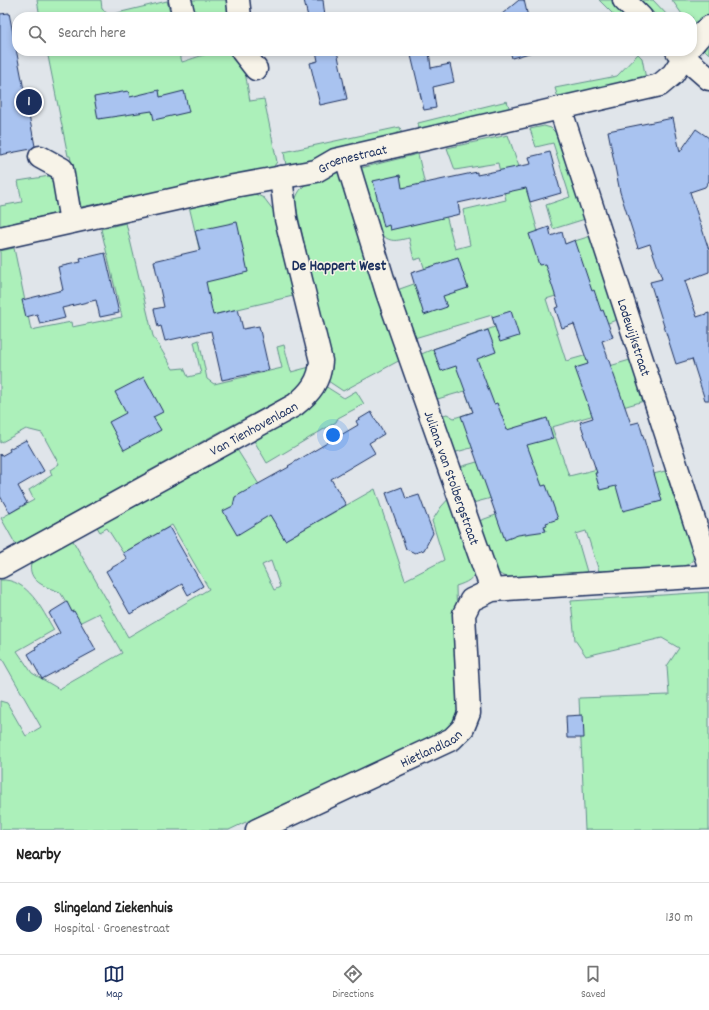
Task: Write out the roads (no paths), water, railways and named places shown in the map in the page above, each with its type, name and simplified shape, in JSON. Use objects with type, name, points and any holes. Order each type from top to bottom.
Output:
[{"type":"street","points":[[180,0],[183,12]]},
{"type":"street","points":[[238,0],[239,12]]},
{"type":"street","points":[[624,0],[636,12]]},
{"type":"street","name":"Groenestraat","points":[[697,39],[709,27]]},
{"type":"street","points":[[246,56],[256,69]]},
{"type":"street","name":"Groenestraat","points":[[0,238],[234,186],[316,171],[335,160],[660,85],[673,74],[684,56]]},
{"type":"street","points":[[692,56],[709,79]]},
{"type":"street","name":"Lodewijkstraat","points":[[560,108],[709,566]]},
{"type":"street","points":[[40,158],[62,169],[71,222]]},
{"type":"street","name":"Juliana van Stolbergstraat","points":[[346,158],[387,292],[492,590]]},
{"type":"street","name":"Van Tienhovenlaan","points":[[0,567],[295,404],[313,388],[318,378],[321,361],[286,218],[281,177]]},
{"type":"street","points":[[492,590],[709,576]]},
{"type":"street","name":"Hietlandlaan","points":[[257,830],[452,739],[463,728],[469,713],[464,614],[471,600],[492,590]]},
{"type":"place","name":"Slingeland Ziekenhuis","points":[[29,102]]},
{"type":"district","name":"De Happert West","points":[[339,265]]}]
